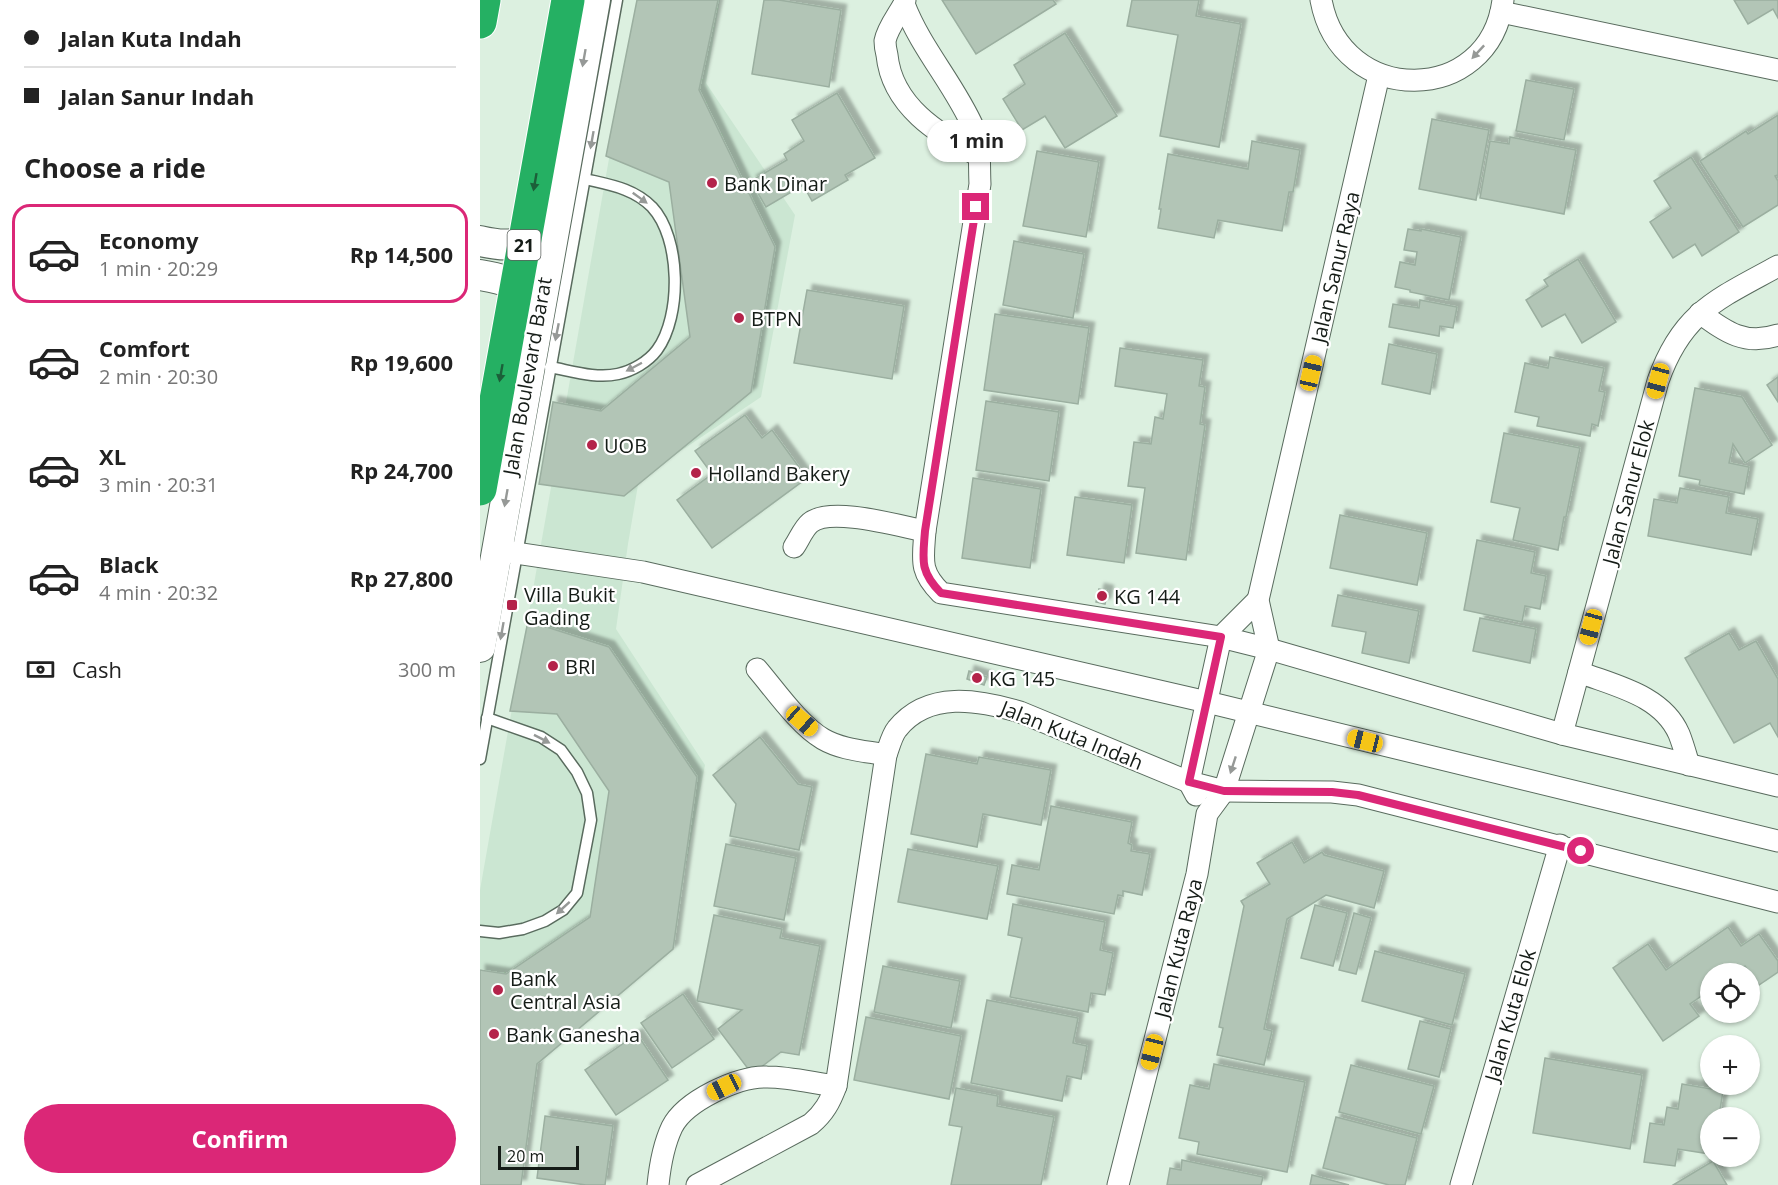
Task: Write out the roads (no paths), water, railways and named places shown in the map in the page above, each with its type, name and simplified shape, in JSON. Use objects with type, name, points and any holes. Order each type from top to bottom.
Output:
[{"type":"highway","points":[[480,22],[484,0]]},
{"type":"highway","name":"21","points":[[480,489],[568,0]]},
{"type":"main road","name":"Jalan Boulevard Barat","points":[[480,647],[506,551],[540,307],[595,0]]},
{"type":"main road","points":[[480,242],[501,246],[519,244],[555,226]]},
{"type":"main road","points":[[480,275],[504,279],[540,307]]},
{"type":"street","points":[[1322,0],[1325,18],[1337,42],[1356,62],[1379,75],[1405,81],[1430,79],[1455,71],[1476,56],[1492,36],[1502,6],[1778,70]]},
{"type":"street","points":[[904,2],[915,29],[975,130],[979,156],[980,184],[925,531],[923,563],[928,581],[941,593],[1221,637],[1563,734],[1778,786]]},
{"type":"street","points":[[904,2],[885,41],[888,66],[895,86],[910,107],[928,125],[979,156]]},
{"type":"street","name":"Jalan Sanur Raya","points":[[1250,713],[1269,649],[1258,600],[1379,75]]},
{"type":"street","name":"Jalan Sanur Elok","points":[[1563,734],[1666,356],[1677,339],[1700,313],[1722,296],[1778,266]]},
{"type":"street","points":[[1700,313],[1742,338],[1754,339],[1778,335]]},
{"type":"street","points":[[794,547],[809,524],[823,517],[841,515],[925,531]]},
{"type":"street","points":[[506,551],[643,572],[1207,702],[1778,842]]},
{"type":"street","points":[[1207,814],[1189,782],[1221,637],[1258,600]]},
{"type":"street","points":[[757,669],[802,721],[822,739],[843,747],[886,755]]},
{"type":"street","points":[[1579,672],[1651,700],[1663,711],[1679,733],[1689,765]]},
{"type":"street","name":"Jalan Kuta Indah","points":[[697,1185],[812,1124],[825,1112],[836,1086],[886,755],[896,730],[911,715],[931,705],[970,700],[994,704],[1020,712],[1189,782],[1224,791],[1332,792],[1358,795],[1778,902]]},
{"type":"street","name":"Jalan Kuta Raya","points":[[1119,1185],[1197,874],[1207,814],[1224,791],[1250,713]]},
{"type":"street","name":"Jalan Kuta Elok","points":[[1461,1185],[1560,845]]},
{"type":"street","points":[[658,1185],[663,1149],[673,1125],[705,1096],[743,1081],[766,1077],[836,1086]]},
{"type":"lane","points":[[480,759],[487,718],[506,551],[550,367],[617,0]]},
{"type":"lane","points":[[550,367],[598,376],[617,374],[632,369],[657,351],[672,306],[674,266],[671,245],[663,224],[653,208],[639,196],[624,188],[585,179]]},
{"type":"lane","points":[[480,931],[499,933],[523,929],[545,921],[563,910],[577,893],[591,820],[587,793],[577,772],[561,750],[541,737],[487,718]]},
{"type":"place","name":"Bank Dinar","points":[[712,183]]},
{"type":"place","name":"BTPN","points":[[739,318]]},
{"type":"place","name":"UOB","points":[[592,445]]},
{"type":"place","name":"Holland Bakery","points":[[696,473]]},
{"type":"place","name":"KG 144","points":[[1102,596]]},
{"type":"place","name":"Villa Bukit Gading","points":[[512,605]]},
{"type":"place","name":"BRI","points":[[553,666]]},
{"type":"place","name":"KG 145","points":[[977,678]]},
{"type":"place","name":"Bank Central Asia","points":[[498,990]]},
{"type":"place","name":"Bank Ganesha","points":[[494,1034]]}]
